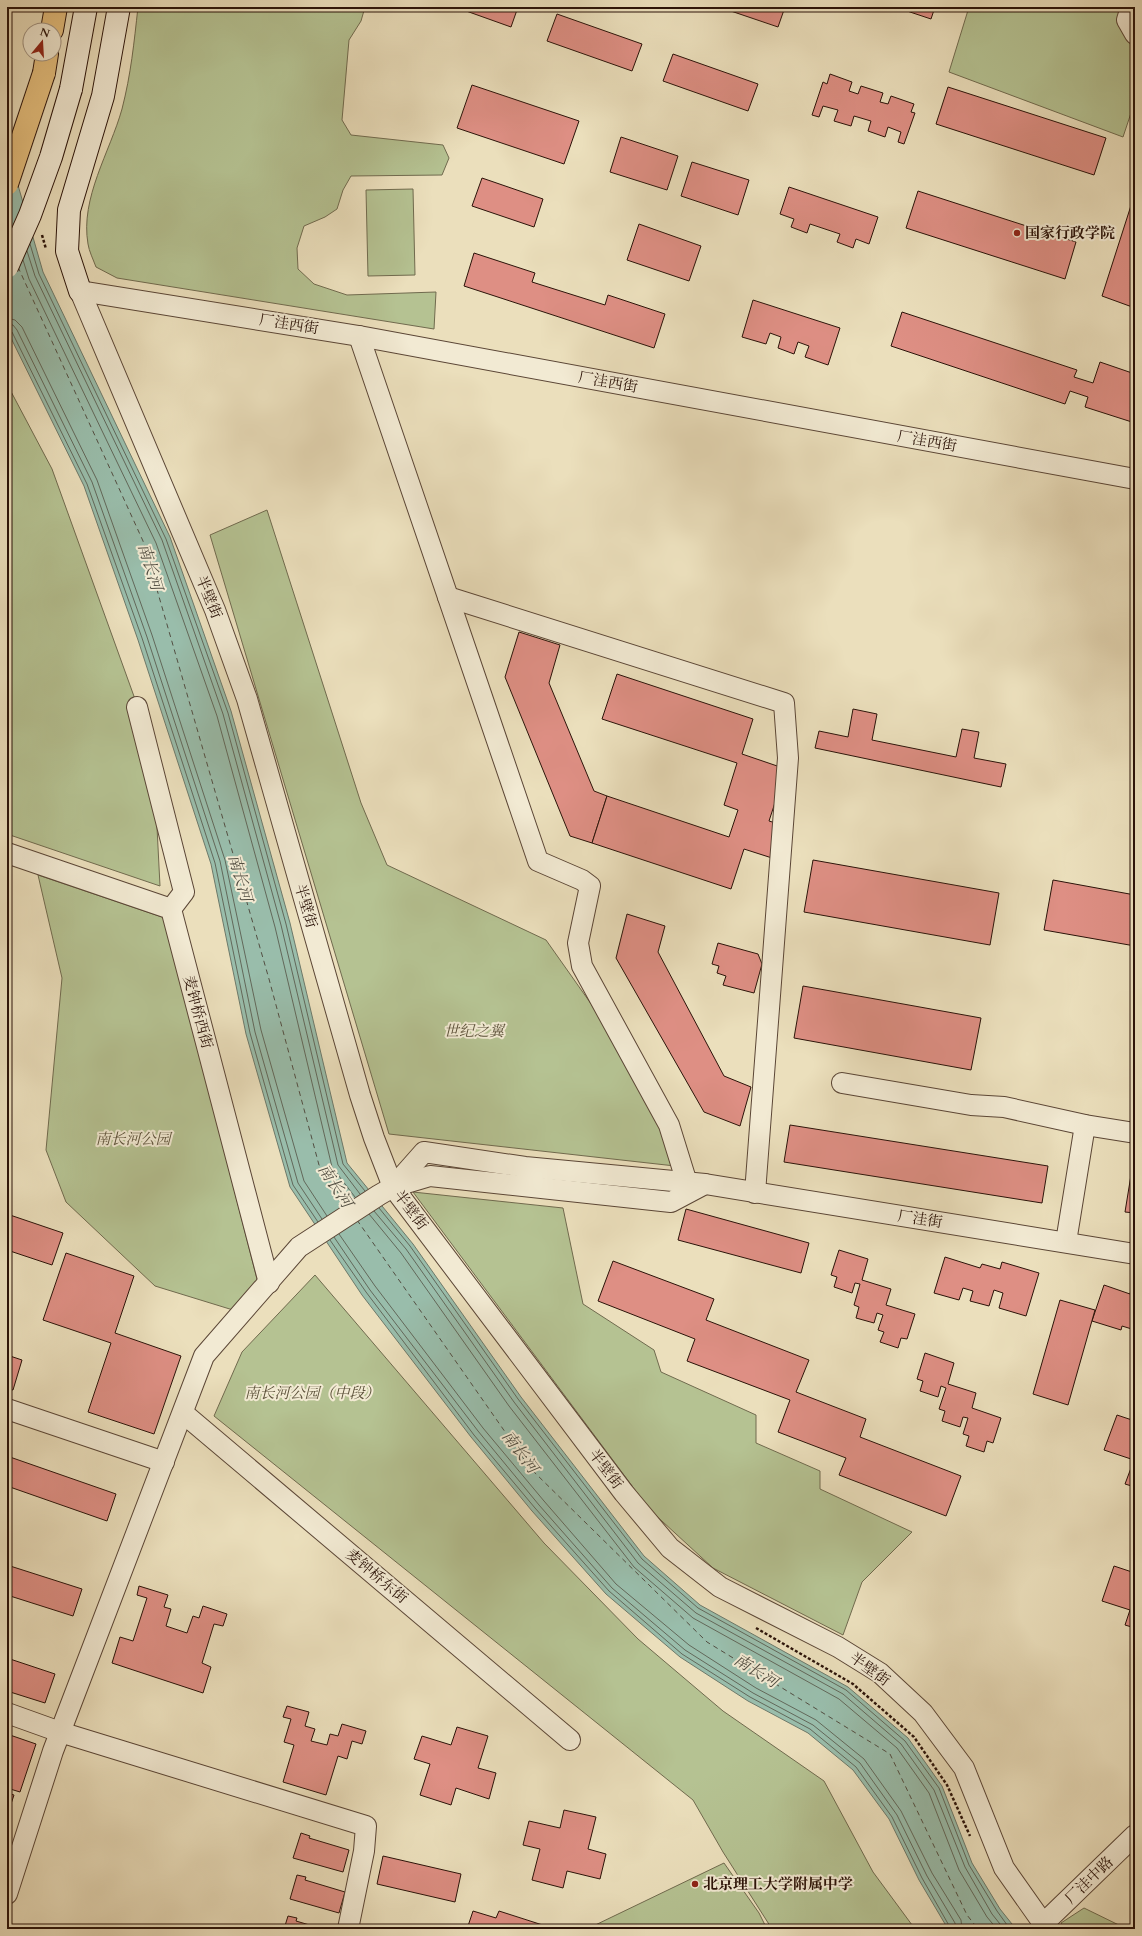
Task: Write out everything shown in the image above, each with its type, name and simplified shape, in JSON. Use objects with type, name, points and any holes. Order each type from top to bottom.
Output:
[{"type":"highway","points":[[53,22],[56,7]]},
{"type":"highway","points":[[7,184],[45,63]]},
{"type":"street","points":[[7,267],[30,215],[51,157],[71,89],[86,7]]},
{"type":"street","points":[[80,291],[67,251],[69,210],[103,96],[119,7]]},
{"type":"street","points":[[1132,7],[1127,20],[1135,34]]},
{"type":"street","name":"厂洼西街","points":[[80,291],[360,336],[1135,479]]},
{"type":"street","name":"半壁街","points":[[80,291],[216,610],[247,699],[360,1095],[374,1138],[386,1191],[624,1493],[670,1548],[720,1587],[838,1647],[880,1673],[923,1713],[964,1768],[1004,1868],[1045,1926]]},
{"type":"street","points":[[360,336],[538,861],[582,880],[590,886],[578,943],[582,966],[669,1125],[696,1184]]},
{"type":"street","points":[[448,597],[784,703],[788,758],[755,1193]]},
{"type":"street","points":[[7,853],[171,909],[184,892],[137,707]]},
{"type":"street","name":"麦钟桥西街","points":[[171,909],[268,1283]]},
{"type":"street","points":[[842,1083],[971,1105],[1004,1107],[1085,1125],[1135,1133]]},
{"type":"street","points":[[1066,1242],[1085,1125]]},
{"type":"street","name":"厂洼街","points":[[386,1191],[424,1152],[525,1167],[696,1184],[1135,1254]]},
{"type":"street","points":[[7,1894],[60,1732],[204,1356],[299,1247],[386,1191]]},
{"type":"street","points":[[7,1409],[164,1462]]},
{"type":"street","name":"麦钟桥东街","points":[[183,1413],[570,1740]]},
{"type":"street","points":[[7,1713],[60,1732],[366,1826],[364,1851],[348,1929]]},
{"type":"street","name":"厂洼中路","points":[[1045,1926],[1135,1835]]},
{"type":"path","points":[[7,107],[9,115]]},
{"type":"path","points":[[42,234],[48,257]]},
{"type":"path","points":[[752,1626],[854,1684],[914,1737],[947,1785],[971,1840]]},
{"type":"green space","points":[[138,7],[365,7],[361,21],[349,40],[342,120],[351,135],[443,145],[449,158],[442,175],[351,176],[343,190],[337,209],[325,217],[304,226],[297,248],[298,269],[314,284],[347,295],[436,292],[434,329],[117,278],[96,267],[88,244],[88,210],[92,192],[122,109],[134,46]]},
{"type":"green space","points":[[969,7],[1135,7],[1135,101],[1123,137],[949,72]]},
{"type":"green space","points":[[413,189],[415,275],[368,276],[366,190]]},
{"type":"green space","points":[[7,384],[52,469],[153,749],[160,886],[7,834]]},
{"type":"green space","name":"世纪之翼","points":[[267,510],[361,803],[387,865],[546,940],[678,1127],[675,1166],[389,1134],[210,535]]},
{"type":"green space","name":"南长河公园","points":[[38,875],[165,918],[258,1283],[233,1310],[155,1286],[66,1202],[46,1150],[62,978]]},
{"type":"green space","points":[[413,1192],[563,1208],[583,1304],[654,1350],[661,1372],[756,1415],[756,1443],[820,1471],[820,1489],[912,1532],[862,1582],[843,1635],[713,1568],[650,1510]]},
{"type":"green space","name":"南长河公园（中段）","points":[[315,1275],[544,1543],[638,1639],[723,1711],[824,1781],[873,1872],[915,1929],[772,1929],[723,1852],[693,1800],[214,1416],[242,1352]]},
{"type":"green space","name":"北京理工大学附属中学","points":[[724,1863],[759,1913],[767,1929],[587,1929]]},
{"type":"green space","points":[[1084,1908],[1127,1929],[1065,1929],[1061,1923]]},
{"type":"water","name":"南长河","points":[[7,147],[43,272],[170,537],[231,711],[290,923],[347,1163],[413,1244],[521,1397],[644,1556],[700,1605],[848,1687],[908,1738],[942,1786],[972,1863],[1000,1909],[1016,1929],[948,1929],[919,1880],[889,1819],[853,1770],[808,1733],[748,1701],[680,1657],[606,1594],[532,1511],[471,1437],[362,1295],[290,1187],[246,1034],[211,864],[138,640],[84,486],[7,330]]},
{"type":"building","points":[[455,7],[518,7],[511,27]]},
{"type":"building","points":[[719,7],[785,7],[778,27]]},
{"type":"building","points":[[895,7],[935,7],[931,19]]},
{"type":"building","points":[[557,14],[642,44],[632,71],[547,41]]},
{"type":"building","points":[[673,54],[758,84],[748,111],[663,81]]},
{"type":"building","points":[[830,74],[852,82],[849,91],[858,94],[861,86],[883,93],[880,102],[888,104],[891,96],[914,104],[911,112],[915,113],[904,144],[898,142],[901,132],[888,127],[885,137],[868,131],[871,121],[854,116],[851,126],[834,121],[838,110],[823,106],[819,117],[812,115],[823,82],[827,84]]},
{"type":"building","points":[[472,85],[579,121],[564,164],[457,128]]},
{"type":"building","points":[[948,87],[1106,138],[1094,175],[936,124]]},
{"type":"building","points":[[621,137],[678,156],[667,190],[610,172]]},
{"type":"building","points":[[692,162],[749,180],[738,215],[681,196]]},
{"type":"building","points":[[482,178],[543,199],[534,227],[472,206]]},
{"type":"building","points":[[789,187],[878,217],[869,244],[856,239],[853,248],[837,242],[840,234],[810,224],[807,233],[791,227],[794,219],[780,214]]},
{"type":"building","points":[[918,191],[1076,242],[1065,279],[906,228]]},
{"type":"building","points":[[1135,193],[1135,308],[1102,296]]},
{"type":"building","points":[[639,224],[701,246],[689,281],[627,260]]},
{"type":"building","points":[[474,253],[535,273],[532,282],[605,305],[608,295],[665,314],[654,348],[464,286]]},
{"type":"building","points":[[753,300],[840,328],[828,365],[805,357],[809,346],[798,342],[794,354],[778,348],[781,337],[770,333],[766,344],[742,337]]},
{"type":"building","points":[[902,312],[1077,370],[1074,377],[1093,383],[1100,362],[1135,374],[1135,423],[1085,407],[1088,397],[1070,391],[1065,404],[891,346]]},
{"type":"building","points":[[519,632],[560,645],[549,683],[594,791],[607,796],[592,843],[570,836],[505,677]]},
{"type":"building","points":[[617,674],[753,719],[742,754],[786,769],[769,821],[782,825],[772,858],[744,849],[731,889],[592,843],[607,796],[729,837],[738,810],[724,805],[737,763],[602,719]]},
{"type":"building","points":[[853,709],[877,714],[872,740],[956,757],[962,729],[979,732],[974,758],[1006,764],[1001,787],[815,748],[819,731],[848,737]]},
{"type":"building","points":[[813,860],[999,893],[990,945],[804,912]]},
{"type":"building","points":[[1053,880],[1135,895],[1135,946],[1044,930]]},
{"type":"building","points":[[627,914],[665,926],[658,952],[724,1076],[751,1087],[740,1126],[704,1112],[616,958]]},
{"type":"building","points":[[718,943],[758,954],[762,964],[754,993],[723,985],[726,976],[717,973],[719,966],[712,964]]},
{"type":"building","points":[[803,986],[981,1018],[971,1070],[794,1038]]},
{"type":"building","points":[[790,1125],[1048,1166],[1042,1203],[784,1162]]},
{"type":"building","points":[[1131,1175],[1135,1175],[1135,1213],[1125,1212]]},
{"type":"building","points":[[686,1209],[809,1243],[801,1273],[678,1240]]},
{"type":"building","points":[[7,1214],[63,1233],[52,1265],[7,1250]]},
{"type":"building","points":[[839,1250],[868,1259],[862,1280],[891,1289],[886,1305],[915,1314],[907,1339],[901,1338],[898,1348],[880,1342],[884,1332],[878,1330],[883,1315],[877,1313],[874,1323],[856,1318],[859,1307],[854,1305],[860,1284],[855,1283],[852,1293],[834,1287],[837,1277],[831,1275]]},
{"type":"building","points":[[66,1253],[134,1276],[115,1333],[181,1356],[154,1434],[88,1412],[111,1343],[43,1320]]},
{"type":"building","points":[[945,1257],[980,1268],[982,1264],[1000,1269],[1002,1262],[1039,1273],[1026,1316],[999,1308],[1003,1293],[994,1290],[989,1306],[970,1301],[973,1291],[963,1288],[959,1300],[934,1293]]},
{"type":"building","points":[[613,1261],[714,1299],[706,1320],[809,1360],[796,1392],[866,1419],[860,1437],[961,1476],[946,1516],[839,1475],[846,1458],[778,1432],[790,1400],[687,1361],[695,1339],[598,1301]]},
{"type":"building","points":[[1104,1285],[1130,1294],[1131,1290],[1135,1292],[1135,1330],[1122,1326],[1121,1330],[1092,1321]]},
{"type":"building","points":[[1060,1300],[1095,1310],[1068,1405],[1033,1394]]},
{"type":"building","points":[[925,1353],[954,1363],[948,1384],[976,1393],[972,1408],[1001,1418],[993,1443],[987,1441],[984,1452],[966,1446],[969,1436],[963,1434],[968,1418],[963,1417],[960,1427],[942,1421],[945,1411],[939,1409],[946,1388],[941,1386],[938,1397],[920,1391],[923,1381],[917,1379]]},
{"type":"building","points":[[7,1355],[22,1360],[13,1390],[7,1389]]},
{"type":"building","points":[[1117,1415],[1135,1421],[1135,1487],[1125,1484],[1134,1460],[1104,1450]]},
{"type":"building","points":[[7,1456],[116,1494],[107,1521],[7,1486]]},
{"type":"building","points":[[7,1565],[82,1589],[73,1616],[7,1595]]},
{"type":"building","points":[[1114,1566],[1135,1573],[1135,1628],[1125,1625],[1130,1610],[1102,1601]]},
{"type":"building","points":[[139,1586],[168,1595],[164,1607],[171,1609],[166,1626],[187,1633],[193,1616],[199,1618],[203,1606],[227,1614],[223,1626],[214,1624],[202,1663],[211,1667],[203,1693],[112,1663],[120,1637],[133,1641],[147,1598],[137,1595]]},
{"type":"building","points":[[7,1658],[55,1674],[45,1703],[7,1691]]},
{"type":"building","points":[[287,1706],[309,1712],[305,1726],[315,1729],[311,1741],[327,1745],[330,1734],[338,1736],[342,1724],[366,1731],[362,1744],[352,1741],[347,1759],[338,1756],[326,1795],[283,1782],[294,1745],[284,1742],[291,1719],[283,1717]]},
{"type":"building","points":[[457,1727],[488,1736],[478,1768],[496,1773],[489,1799],[456,1788],[451,1805],[420,1795],[430,1764],[414,1759],[422,1736],[451,1745]]},
{"type":"building","points":[[7,1734],[36,1744],[20,1792],[7,1788]]},
{"type":"building","points":[[7,1793],[14,1795],[7,1816]]},
{"type":"building","points":[[564,1810],[596,1817],[588,1849],[606,1854],[600,1879],[567,1871],[563,1888],[532,1880],[540,1849],[523,1845],[529,1821],[560,1828]]},
{"type":"building","points":[[301,1833],[310,1836],[309,1838],[349,1850],[343,1872],[293,1858]]},
{"type":"building","points":[[383,1856],[461,1874],[455,1902],[377,1884]]},
{"type":"building","points":[[297,1875],[306,1877],[305,1880],[345,1892],[339,1913],[290,1899]]},
{"type":"building","points":[[473,1911],[496,1918],[499,1911],[555,1929],[467,1929]]},
{"type":"building","points":[[288,1916],[297,1918],[296,1921],[323,1929],[284,1929]]},
{"type":"ferry route","points":[[18,267],[143,541],[269,979],[319,1165],[346,1204]]},
{"type":"ferry route","points":[[357,1220],[531,1469],[707,1642],[890,1754],[967,1915],[978,1929]]},
{"type":"place","name":"国家行政学院","points":[[1017,233]]},
{"type":"place","name":"北京理工大学附属中学","points":[[695,1884]]}]
